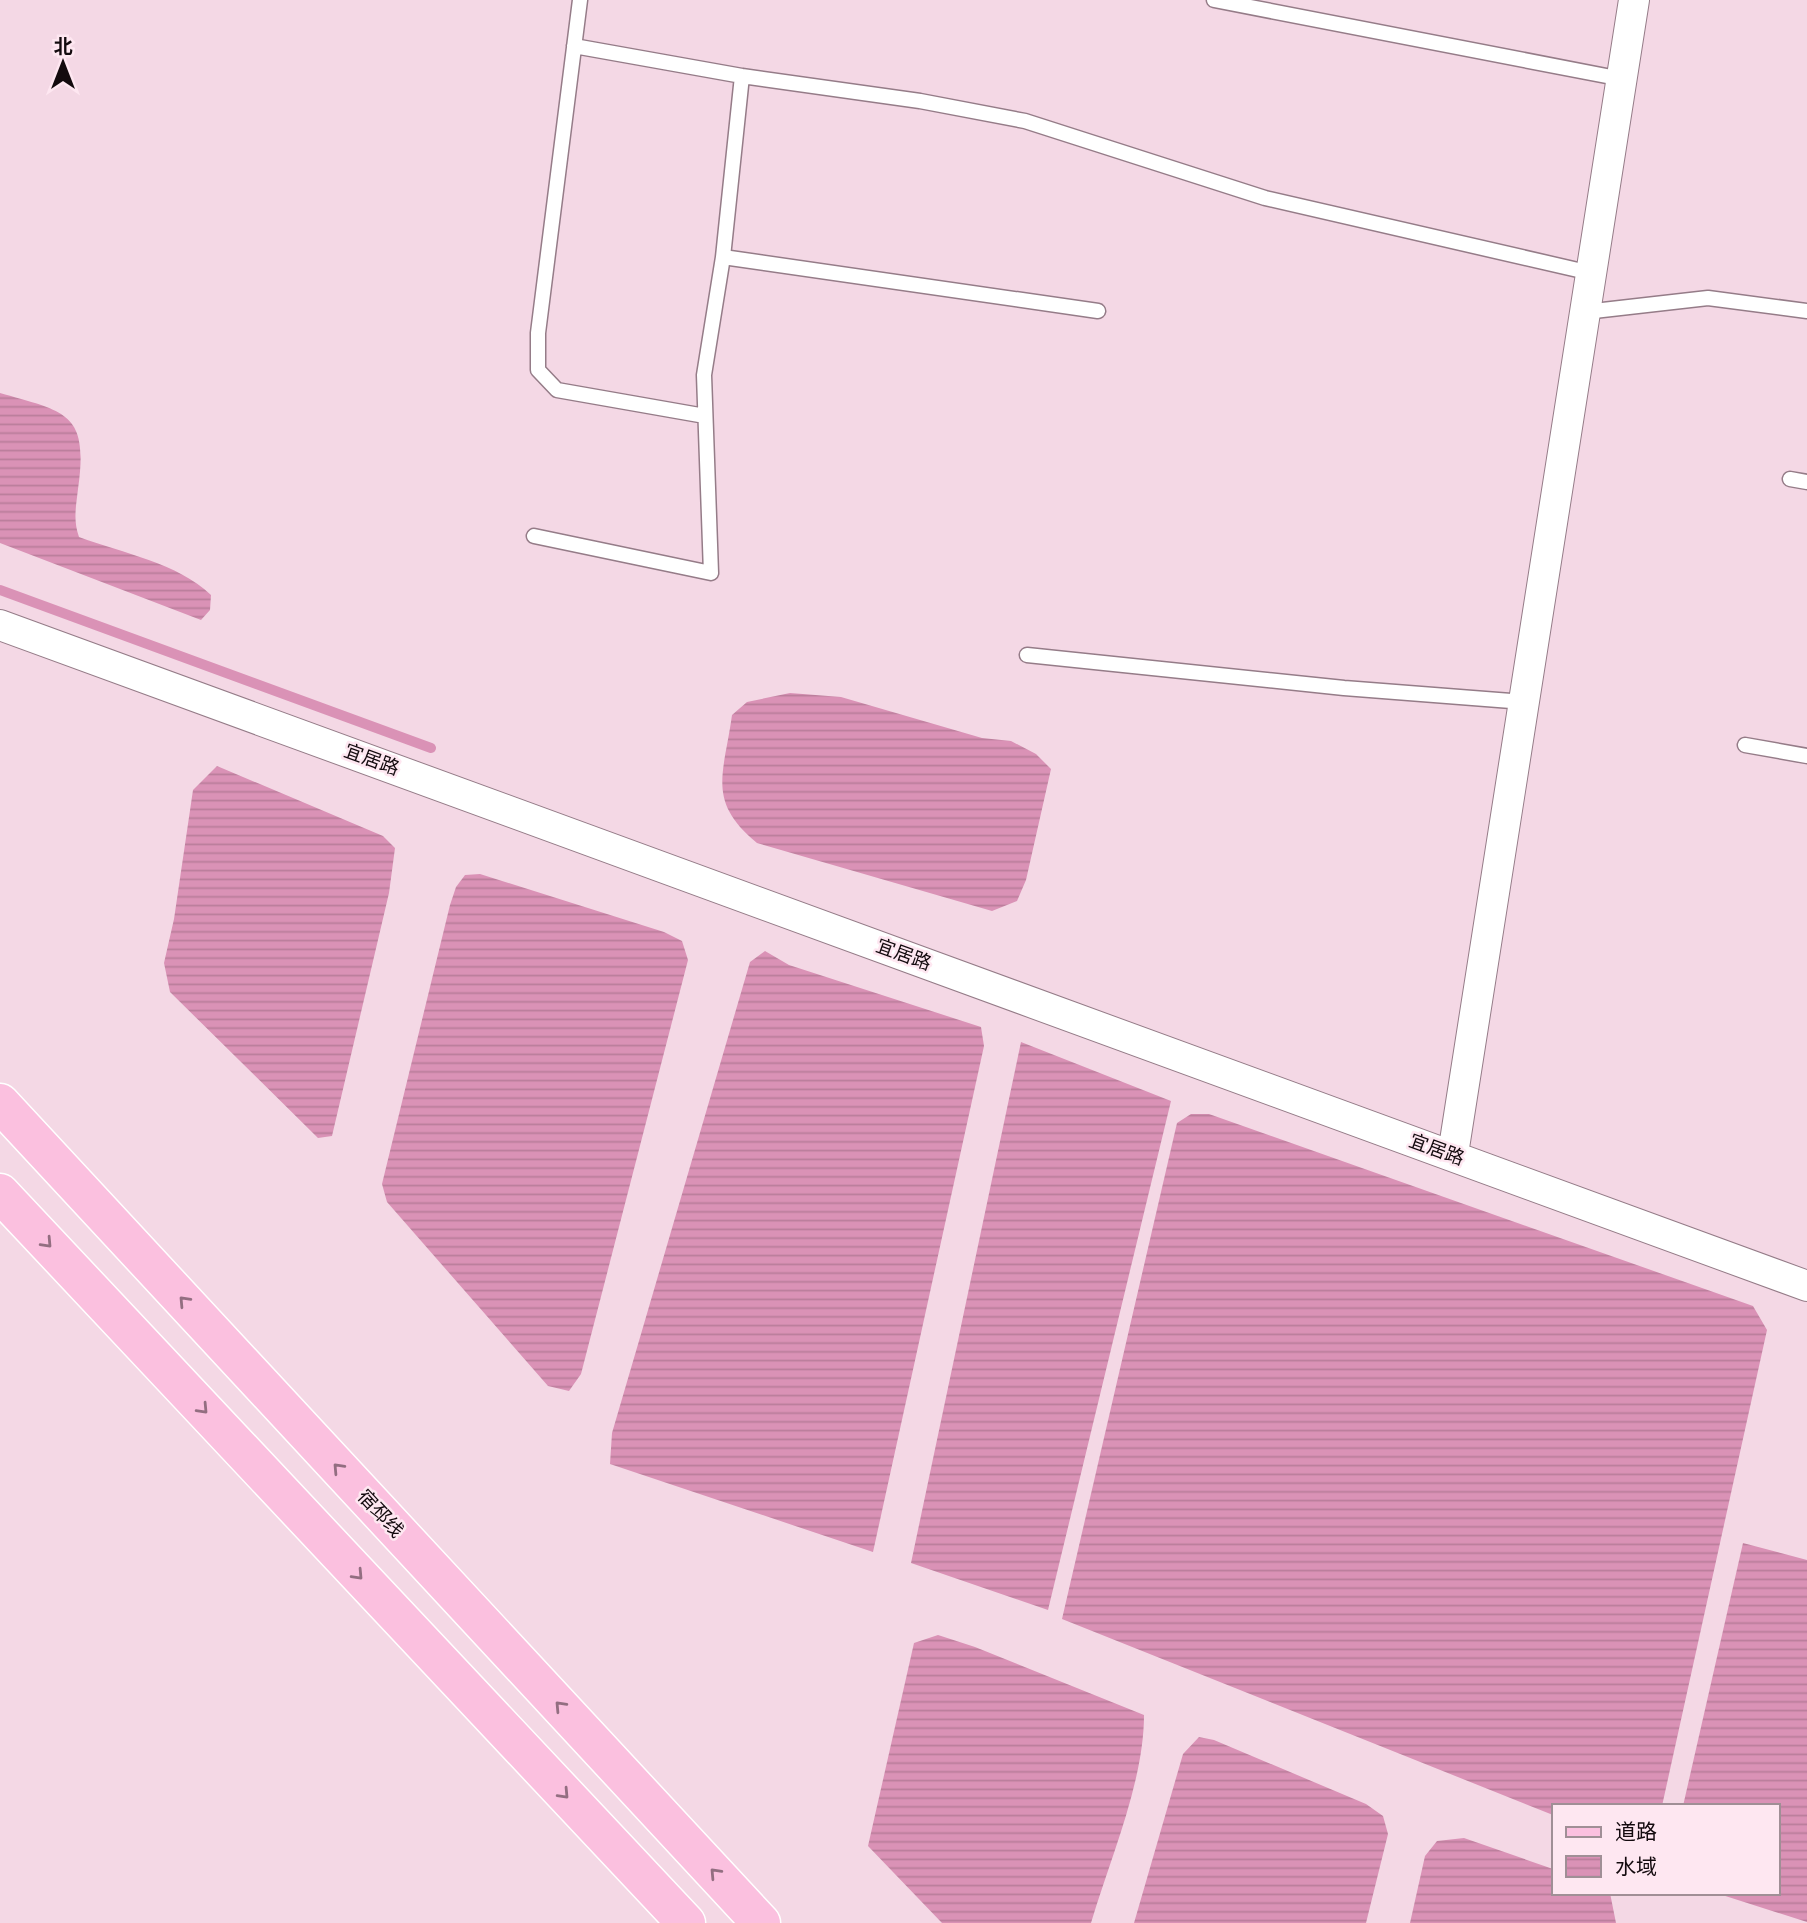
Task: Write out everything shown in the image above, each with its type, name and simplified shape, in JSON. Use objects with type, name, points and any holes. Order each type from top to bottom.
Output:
[{"type":"main road","name":"宿邳线","points":[[0,1103],[761,1923]]},
{"type":"main road","points":[[0,1194],[685,1923]]},
{"type":"street","points":[[1453,1154],[1634,0]]},
{"type":"street","name":"宜居路","points":[[0,625],[1453,1154],[1807,1286]]},
{"type":"lane","points":[[580,0],[538,332],[538,370],[557,390],[705,416]]},
{"type":"lane","points":[[1214,0],[1622,79]]},
{"type":"lane","points":[[574,46],[742,76],[920,101],[1025,121],[1265,198],[1591,273]]},
{"type":"lane","points":[[534,536],[711,573],[704,375],[723,257],[742,76]]},
{"type":"lane","points":[[723,257],[1098,311]]},
{"type":"lane","points":[[1585,312],[1708,299],[1807,311]]},
{"type":"lane","points":[[1790,480],[1807,482]]},
{"type":"lane","points":[[1027,655],[1344,688],[1524,702]]},
{"type":"lane","points":[[1745,745],[1807,756]]},
{"type":"water","points":[[0,393],[57,411],[68,419],[76,430],[81,464],[76,513],[79,537],[149,560],[198,584],[211,595],[210,610],[201,620],[0,543]]},
{"type":"water","points":[[790,693],[841,697],[982,738],[1011,741],[1036,754],[1051,769],[1026,880],[1017,901],[992,911],[757,843],[730,814],[722,785],[732,715],[747,702]]},
{"type":"water","points":[[217,766],[383,836],[395,848],[389,893],[332,1136],[318,1138],[170,992],[164,963],[174,919],[193,790]]},
{"type":"water","points":[[480,874],[664,932],[682,941],[688,960],[581,1374],[569,1391],[548,1386],[387,1202],[382,1184],[450,905],[456,887],[465,875]]},
{"type":"water","points":[[765,951],[789,965],[981,1027],[984,1046],[873,1552],[610,1464],[612,1433],[750,962]]},
{"type":"water","points":[[1021,1042],[1171,1101],[1048,1610],[911,1563]]},
{"type":"water","points":[[1191,1114],[1209,1114],[1753,1306],[1767,1330],[1662,1804],[1552,1804],[1552,1815],[1062,1619],[1177,1123]]},
{"type":"water","points":[[1743,1543],[1807,1560],[1807,1922],[1722,1895],[1779,1895],[1779,1804],[1683,1804]]},
{"type":"water","points":[[938,1635],[975,1647],[1144,1715],[1143,1741],[1132,1793],[1091,1923],[942,1923],[868,1846],[914,1643]]},
{"type":"water","points":[[1199,1737],[1214,1740],[1366,1804],[1383,1816],[1388,1834],[1366,1923],[1134,1923],[1183,1754]]},
{"type":"water","points":[[1464,1838],[1552,1869],[1552,1895],[1610,1895],[1616,1923],[1410,1923],[1425,1856],[1437,1841]]},
{"type":"waterway","points":[[0,590],[431,748]]}]
